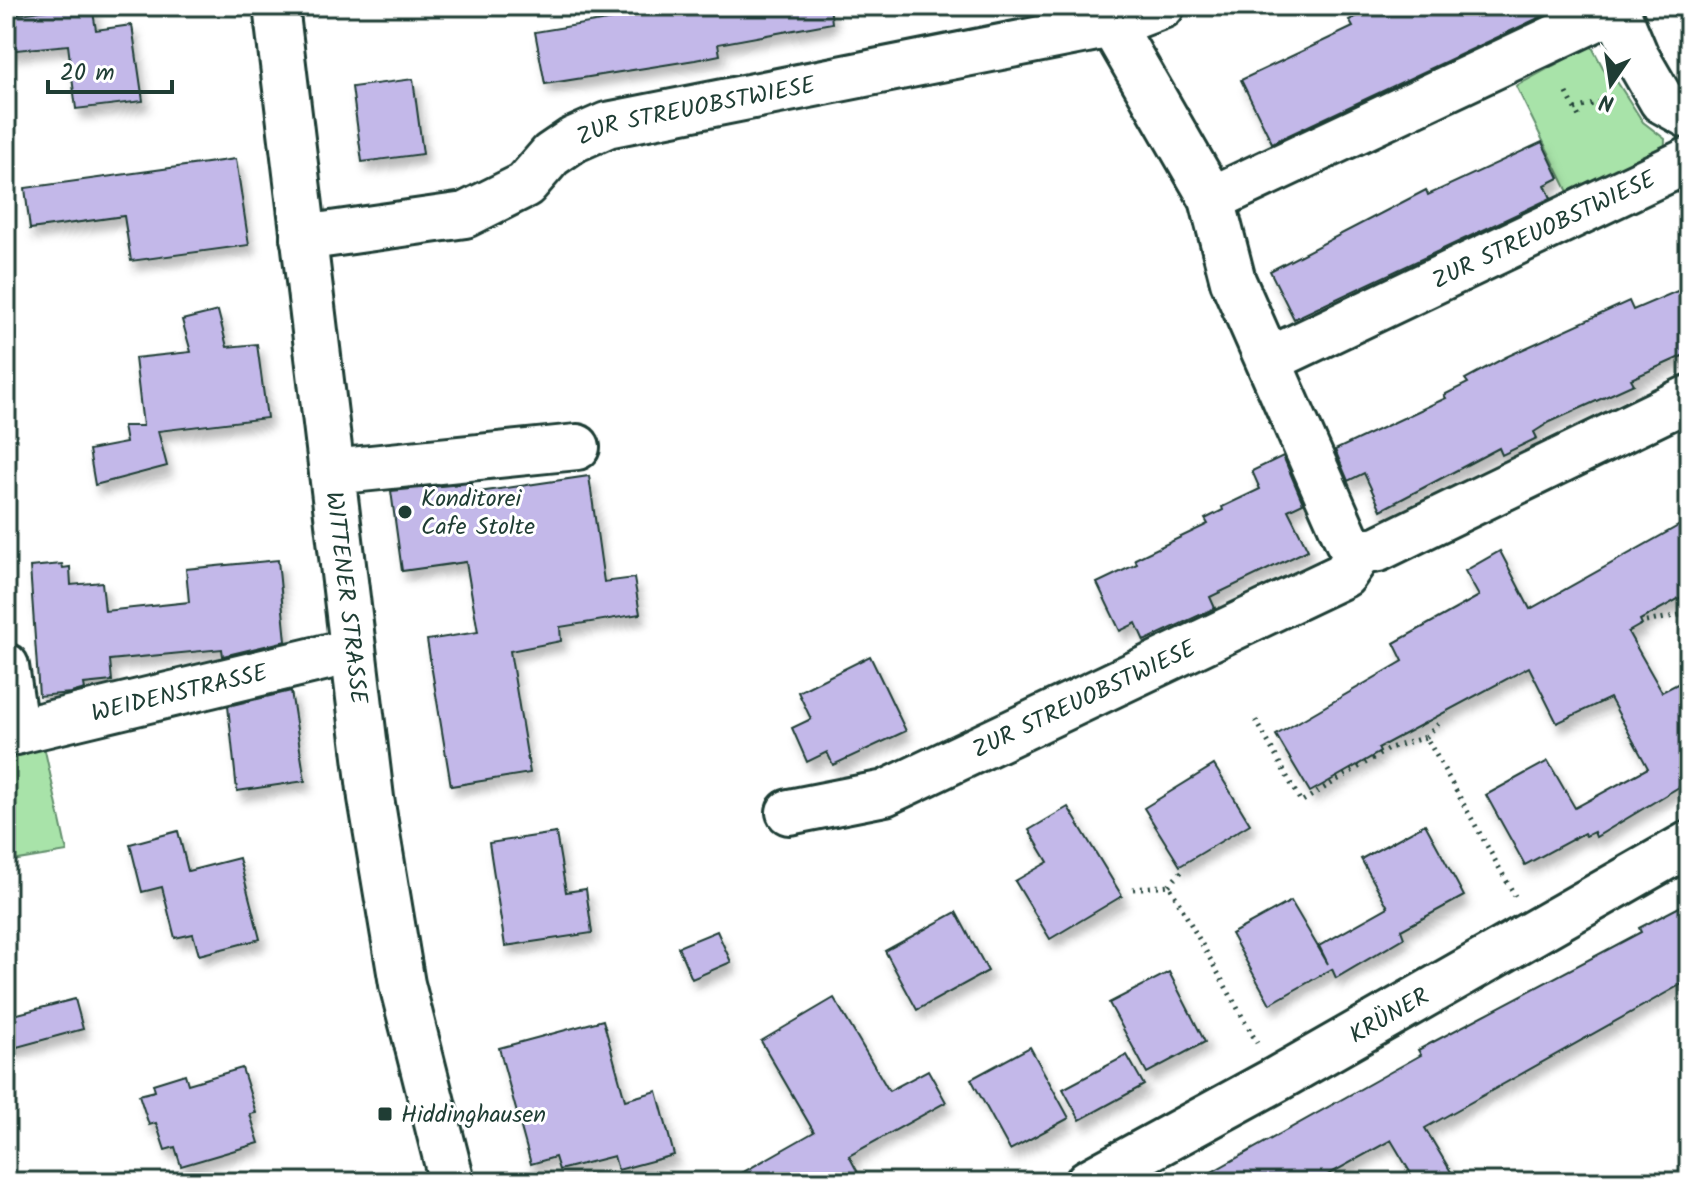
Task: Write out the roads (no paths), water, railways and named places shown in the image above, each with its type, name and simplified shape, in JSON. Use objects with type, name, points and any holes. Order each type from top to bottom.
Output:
[{"type":"street","name":"WITTENER STRASSE","points":[[276,6],[371,798],[402,984],[452,1182]]},
{"type":"street","name":"ZUR STREUOBSTWIESE","points":[[303,238],[465,215],[525,185],[551,155],[573,140],[607,125],[1112,25],[1162,6]]},
{"type":"street","points":[[1212,199],[1616,7],[1636,56],[1662,101],[1689,116]]},
{"type":"street","points":[[1112,25],[1212,199],[1233,281],[1348,542],[1360,552]]},
{"type":"street","name":"ZUR STREUOBSTWIESE","points":[[1269,360],[1689,160]]},
{"type":"street","name":"ZUR STREUOBSTWIESE","points":[[789,812],[885,793],[1344,575],[1360,552],[1388,544],[1689,398]]},
{"type":"street","points":[[332,472],[577,447]]},
{"type":"street","name":"WEIDENSTRASSE","points":[[11,733],[352,651]]},
{"type":"street","points":[[6,666],[11,733]]},
{"type":"street","name":"KRÜNER","points":[[1088,1182],[1277,1079],[1689,844]]},
{"type":"place","name":"Konditorei Cafe Stolte","points":[[405,512]]},
{"type":"place","name":"Hiddinghausen","points":[[385,1114]]}]
